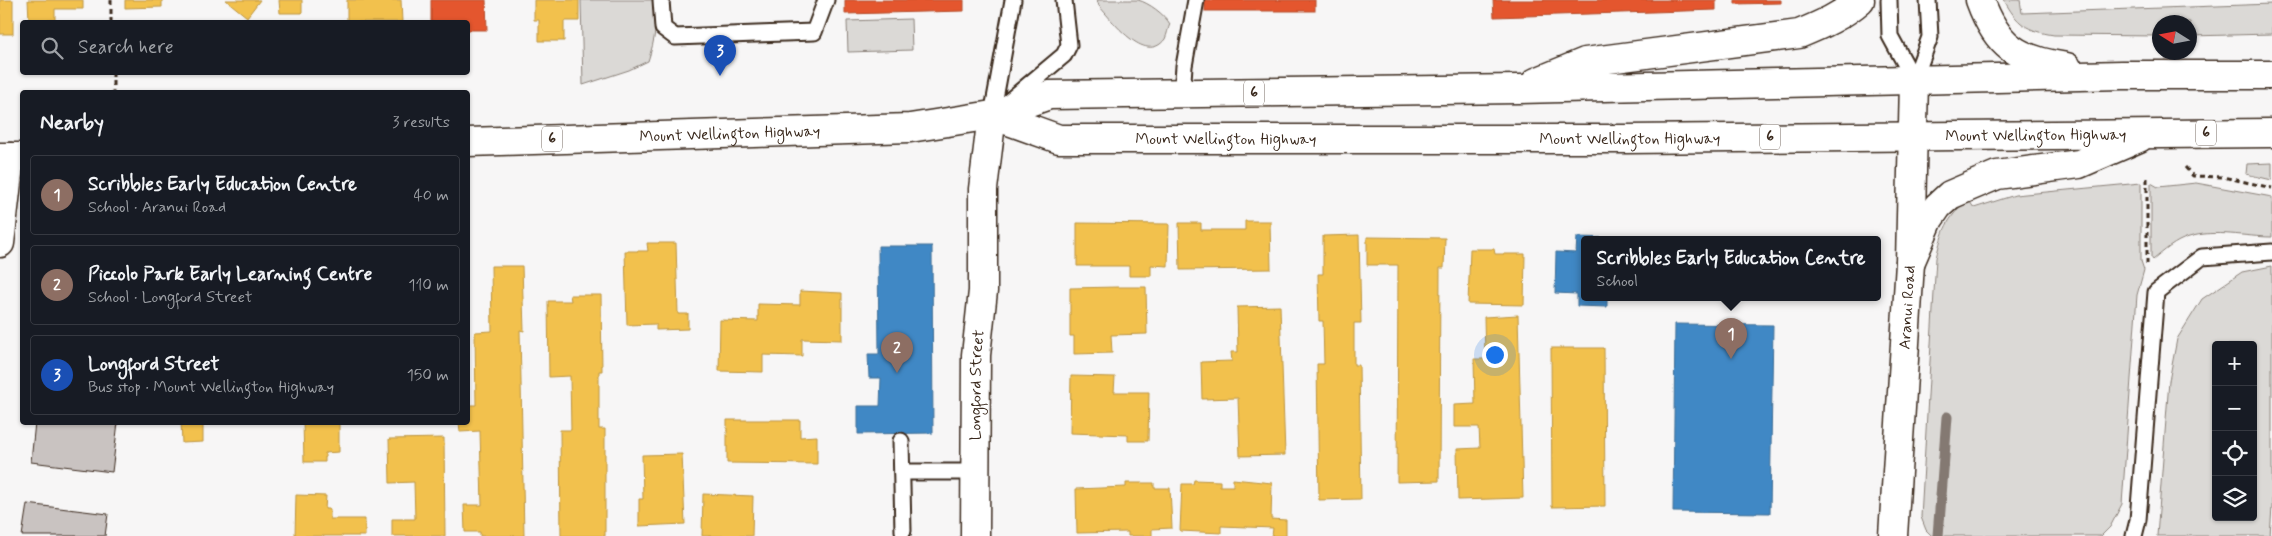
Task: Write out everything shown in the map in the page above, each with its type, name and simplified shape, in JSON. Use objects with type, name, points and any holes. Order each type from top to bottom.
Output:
[{"type":"main road","points":[[1519,90],[1585,62],[1799,34],[1830,21],[1860,0]]},
{"type":"main road","points":[[1980,0],[1987,19],[2004,44],[2025,56],[2048,64],[2122,75]]},
{"type":"main road","name":"Mount Wellington Highway","points":[[470,142],[910,128],[992,115],[1049,95],[1519,90],[2122,75],[2272,75]]},
{"type":"main road","name":"Aranui Road","points":[[1893,536],[1910,263],[1914,80]]},
{"type":"main road","name":"Mount Wellington Highway","points":[[992,115],[1059,139],[1627,139],[2272,133]]},
{"type":"main road","name":"Longford Street","points":[[975,536],[976,355],[983,291],[983,189],[992,115]]},
{"type":"main road","points":[[1910,263],[1929,219],[1938,206],[1950,195],[1997,175],[2079,164],[2150,134]]},
{"type":"main road","points":[[0,243],[11,157]]},
{"type":"lane","points":[[661,0],[662,28],[675,37],[814,32],[826,0]]},
{"type":"lane","points":[[992,115],[1013,0]]},
{"type":"lane","points":[[992,115],[1064,55],[1069,45],[1064,0]]},
{"type":"lane","points":[[1182,94],[1196,0]]},
{"type":"lane","points":[[1889,0],[1890,36],[1914,80]]},
{"type":"lane","points":[[1914,80],[1930,37],[1928,0]]},
{"type":"lane","points":[[2134,536],[2138,520],[2156,292],[2202,257],[2272,252]]},
{"type":"lane","points":[[901,441],[903,532]]},
{"type":"lane","points":[[902,472],[975,472]]},
{"type":"path","points":[[111,0],[111,20]]},
{"type":"path","points":[[113,75],[113,90]]},
{"type":"path","points":[[2187,170],[2194,176],[2223,177],[2272,188]]},
{"type":"path","points":[[2147,178],[2147,274],[2156,292]]},
{"type":"shaded area","points":[[581,0],[654,0],[655,30],[648,61],[629,70],[583,85]]},
{"type":"shaded area","points":[[1097,0],[1138,0],[1151,6],[1170,24],[1165,39],[1157,46],[1148,47],[1138,44],[1120,29],[1099,6]]},
{"type":"shaded area","points":[[2004,0],[2020,0],[2022,13],[2272,4],[2272,34],[2197,36],[2197,15],[2152,15],[2152,36],[2054,35],[2037,31],[2024,25],[2014,15]]},
{"type":"shaded area","points":[[911,19],[912,50],[848,52],[847,21]]},
{"type":"shaded area","points":[[2272,163],[2272,180],[2246,174],[2247,164]]},
{"type":"shaded area","points":[[2141,183],[2141,261],[2144,270],[2137,295],[2122,504],[2110,527],[2101,536],[1932,536],[1926,530],[1921,517],[1936,258],[1943,232],[1950,219],[1968,199],[1974,208],[2015,195]]},
{"type":"shaded area","points":[[2151,183],[2158,187],[2196,183],[2272,197],[2272,237],[2220,233],[2199,235],[2179,241],[2153,260],[2151,257]]},
{"type":"shaded area","points":[[2272,266],[2272,507],[2270,536],[2157,536],[2169,381],[2177,339],[2202,299],[2242,272]]},
{"type":"building: Homes","points":[[0,0],[13,0],[13,34],[0,34]]},
{"type":"building: Homes","points":[[28,0],[83,0],[83,9],[55,9],[55,20],[29,20]]},
{"type":"building: Homes","points":[[125,0],[162,0],[162,7],[125,8]]},
{"type":"building: Homes","points":[[226,0],[260,0],[247,17]]},
{"type":"building: Homes","points":[[279,0],[302,0],[302,13],[280,13]]},
{"type":"building: Homes","points":[[347,0],[401,0],[402,20],[347,20]]},
{"type":"building: Homes","points":[[534,0],[579,0],[579,21],[564,21],[564,41],[539,41],[539,20],[534,20]]},
{"type":"building: Homes","points":[[1245,221],[1270,221],[1271,269],[1180,270],[1179,223],[1201,223],[1201,230],[1245,230]]},
{"type":"building: Homes","points":[[1077,223],[1169,224],[1168,266],[1151,265],[1151,276],[1129,276],[1129,266],[1077,266]]},
{"type":"building: Homes","points":[[1359,235],[1361,323],[1354,323],[1354,365],[1359,365],[1361,499],[1319,500],[1317,364],[1324,364],[1323,321],[1319,321],[1318,274],[1323,274],[1323,236]]},
{"type":"building: Homes","points":[[1367,237],[1445,238],[1444,268],[1440,268],[1439,481],[1397,482],[1398,265],[1367,265]]},
{"type":"building: Homes","points":[[647,243],[676,243],[678,314],[688,314],[688,329],[656,330],[656,324],[627,325],[625,251],[648,251]]},
{"type":"building: Homes","points":[[1470,249],[1494,249],[1495,254],[1525,254],[1524,305],[1468,304]]},
{"type":"building: Homes","points":[[491,266],[522,266],[524,331],[520,330],[524,536],[480,536],[480,532],[465,532],[464,505],[482,505],[480,431],[460,432],[459,425],[470,425],[470,405],[476,405],[475,332],[492,331]]},
{"type":"building: Homes","points":[[1146,287],[1147,334],[1111,335],[1112,353],[1074,354],[1074,336],[1070,336],[1070,288]]},
{"type":"building: Homes","points":[[800,291],[842,293],[842,340],[802,339],[802,356],[763,355],[763,372],[719,371],[720,320],[758,321],[758,304],[800,305]]},
{"type":"building: Homes","points":[[570,295],[601,295],[602,371],[599,371],[599,429],[605,429],[605,536],[561,536],[560,430],[571,430],[570,376],[549,377],[548,301],[571,301]]},
{"type":"building: Homes","points":[[1280,306],[1285,455],[1240,456],[1238,398],[1202,399],[1201,362],[1232,361],[1231,352],[1238,352],[1237,307]]},
{"type":"building: Homes","points":[[1518,315],[1523,498],[1458,500],[1457,449],[1480,448],[1479,427],[1454,427],[1454,405],[1475,404],[1474,359],[1485,359],[1484,317]]},
{"type":"building: Homes","points":[[1551,348],[1604,348],[1605,506],[1552,507]]},
{"type":"building: Homes","points":[[1071,376],[1115,377],[1114,392],[1149,392],[1148,441],[1128,441],[1128,435],[1070,433]]},
{"type":"building: Homes","points":[[727,420],[800,420],[800,437],[817,436],[817,464],[727,463]]},
{"type":"building: Homes","points":[[181,425],[203,425],[203,442],[182,443]]},
{"type":"building: Homes","points":[[303,425],[339,425],[339,452],[325,453],[325,462],[304,462]]},
{"type":"building: Homes","points":[[444,438],[445,536],[392,536],[392,519],[415,519],[414,482],[390,483],[389,439]]},
{"type":"building: Homes","points":[[682,454],[685,524],[639,526],[639,499],[643,499],[642,455]]},
{"type":"building: Homes","points":[[1233,479],[1272,483],[1271,519],[1286,520],[1286,536],[1272,536],[1273,528],[1221,526],[1221,533],[1180,531],[1182,484],[1193,484],[1194,480],[1220,481],[1220,486],[1233,486]]},
{"type":"building: Homes","points":[[1126,483],[1154,483],[1154,488],[1170,488],[1172,528],[1152,529],[1152,536],[1128,536],[1128,532],[1077,533],[1076,489],[1126,487]]},
{"type":"building: Homes","points":[[703,494],[753,496],[752,536],[702,536]]},
{"type":"building: Homes","points":[[296,495],[326,496],[325,509],[330,509],[330,519],[365,519],[365,536],[295,536]]},
{"type":"building: Shops","points":[[431,0],[486,0],[487,30],[470,30],[470,20],[431,20]]},
{"type":"building: Shops","points":[[845,0],[964,0],[964,11],[845,14]]},
{"type":"building: Shops","points":[[1205,0],[1315,0],[1315,11],[1205,11]]},
{"type":"building: Shops","points":[[1493,0],[1716,0],[1716,10],[1494,17]]},
{"type":"building: Shops","points":[[1735,0],[1781,0],[1781,3],[1735,4]]},
{"type":"building: Schools","points":[[1577,237],[1581,237],[1581,301],[1607,301],[1607,307],[1577,306],[1577,294],[1555,293],[1556,252],[1576,253]]},
{"type":"building: Schools","points":[[878,246],[932,246],[933,433],[858,434],[858,406],[880,406],[881,378],[869,378],[868,354],[879,354]]},
{"type":"building: Schools","points":[[1675,324],[1773,325],[1770,513],[1673,512]]},
{"type":"building: Other","points":[[35,425],[118,425],[112,472],[31,462]]},
{"type":"building: Other","points":[[27,504],[108,514],[105,536],[22,536]]},
{"type":"waterway","points":[[1938,536],[1947,417]]},
{"type":"place","name":"Longford Street","points":[[720,76]]},
{"type":"place","name":"Scribbles Early Education Centre","points":[[1731,359]]},
{"type":"place","name":"Piccolo Park Early Learning Centre","points":[[897,373]]}]
